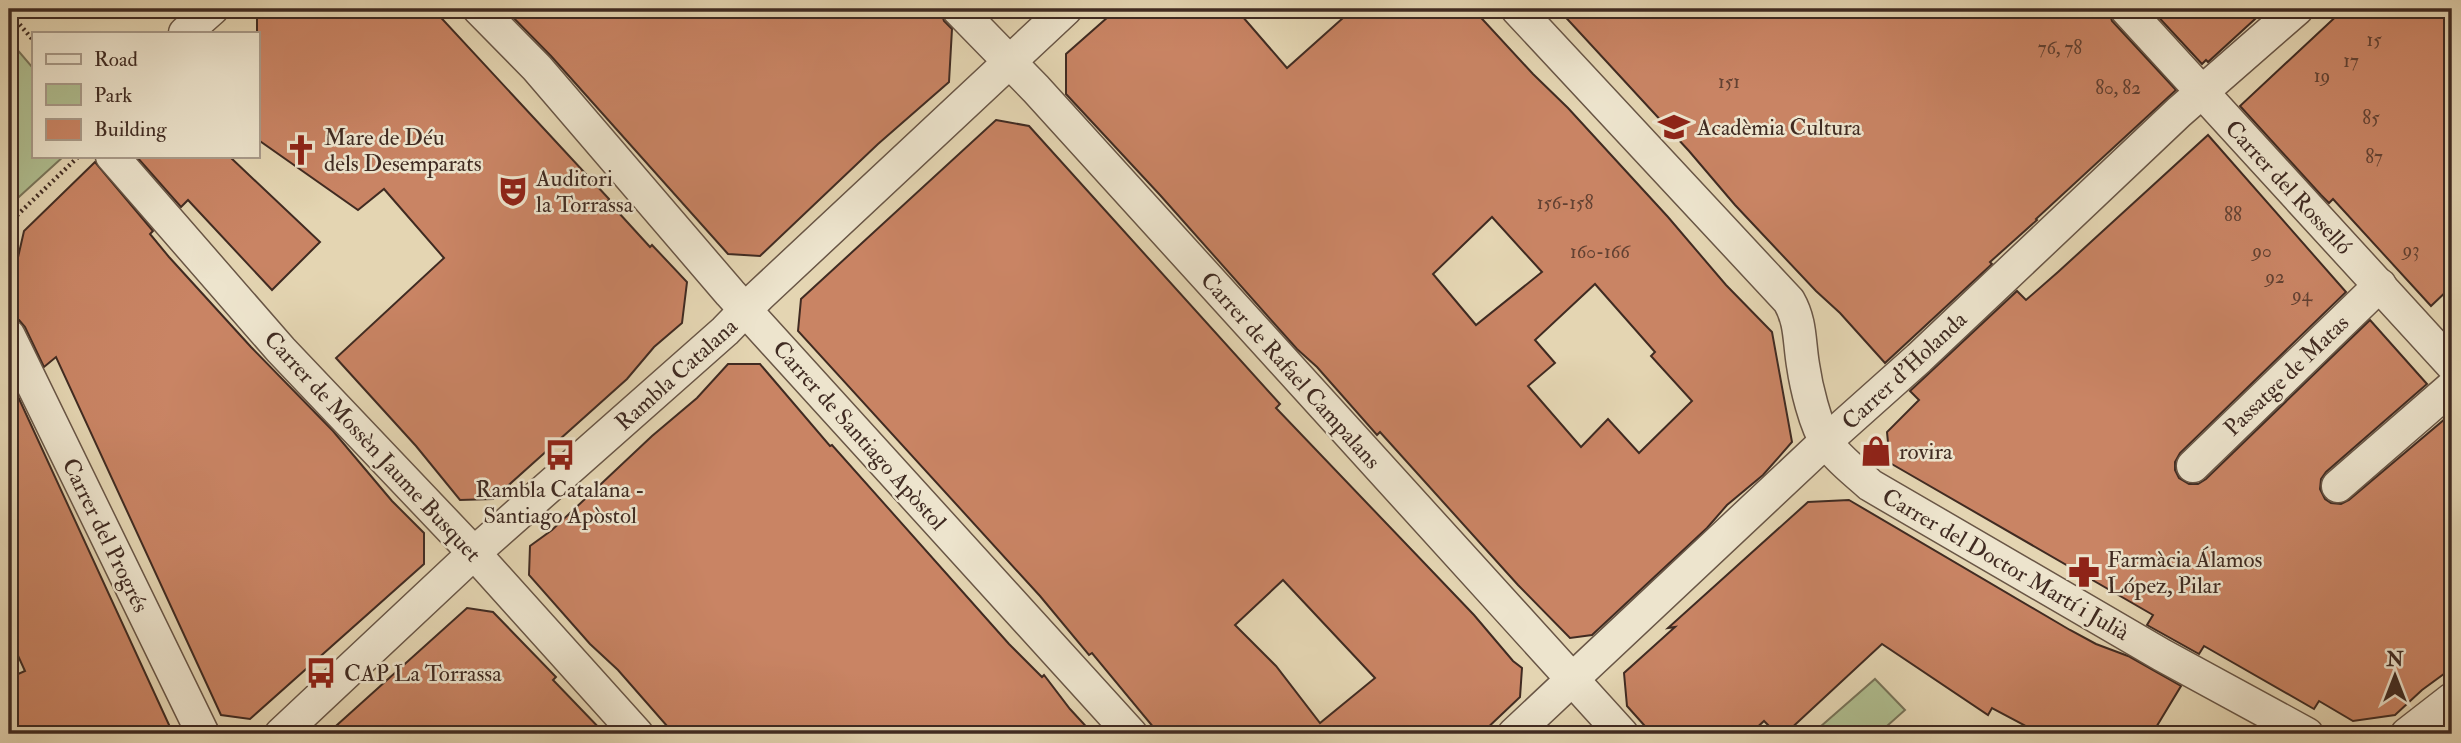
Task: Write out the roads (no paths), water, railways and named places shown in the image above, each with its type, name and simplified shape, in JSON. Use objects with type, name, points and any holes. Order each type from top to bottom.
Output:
[{"type":"street","points":[[186,32],[212,9]]},
{"type":"street","name":"Carrer de Santiago Apòstol","points":[[479,9],[537,68],[746,310],[1131,734]]},
{"type":"street","name":"Carrer de Rafael Campalans","points":[[958,9],[1036,89],[1622,734]]},
{"type":"street","name":"Rambla Catalana","points":[[281,734],[474,553],[746,310],[1066,9]]},
{"type":"street","name":"Carrer del Doctor Martí i Julià","points":[[1517,9],[1789,301],[1797,316],[1807,382],[1826,441],[1839,457],[1870,485],[2162,655],[2307,734]]},
{"type":"street","name":"Carrer del Rosselló","points":[[2126,9],[2380,285],[2442,332],[2452,365]]},
{"type":"street","name":"Carrer d'Holanda","points":[[1514,734],[2202,92],[2297,9]]},
{"type":"street","name":"Carrer de Mossèn Jaume Busquet","points":[[114,158],[281,350],[474,553],[637,734]]},
{"type":"street","name":"Passatge de Matas","points":[[2193,466],[2380,285]]},
{"type":"street","name":"Carrer del Progrés","points":[[9,336],[203,734]]},
{"type":"street","points":[[2338,486],[2452,387]]},
{"type":"street","points":[[2407,734],[2452,699]]},
{"type":"place","name":"Acadèmia Cultura","points":[[1674,127]]},
{"type":"place","name":"Mare de Déu dels Desemparats","points":[[301,150]]},
{"type":"place","name":"Auditori la Torrassa","points":[[513,191]]},
{"type":"place","name":"rovira","points":[[1876,451]]},
{"type":"place","name":"Rambla Catalana - Santiago Apòstol","points":[[560,455]]},
{"type":"place","name":"Farmàcia Álamos López, Pilar","points":[[2084,572]]},
{"type":"place","name":"CAP La Torrassa","points":[[321,673]]}]
